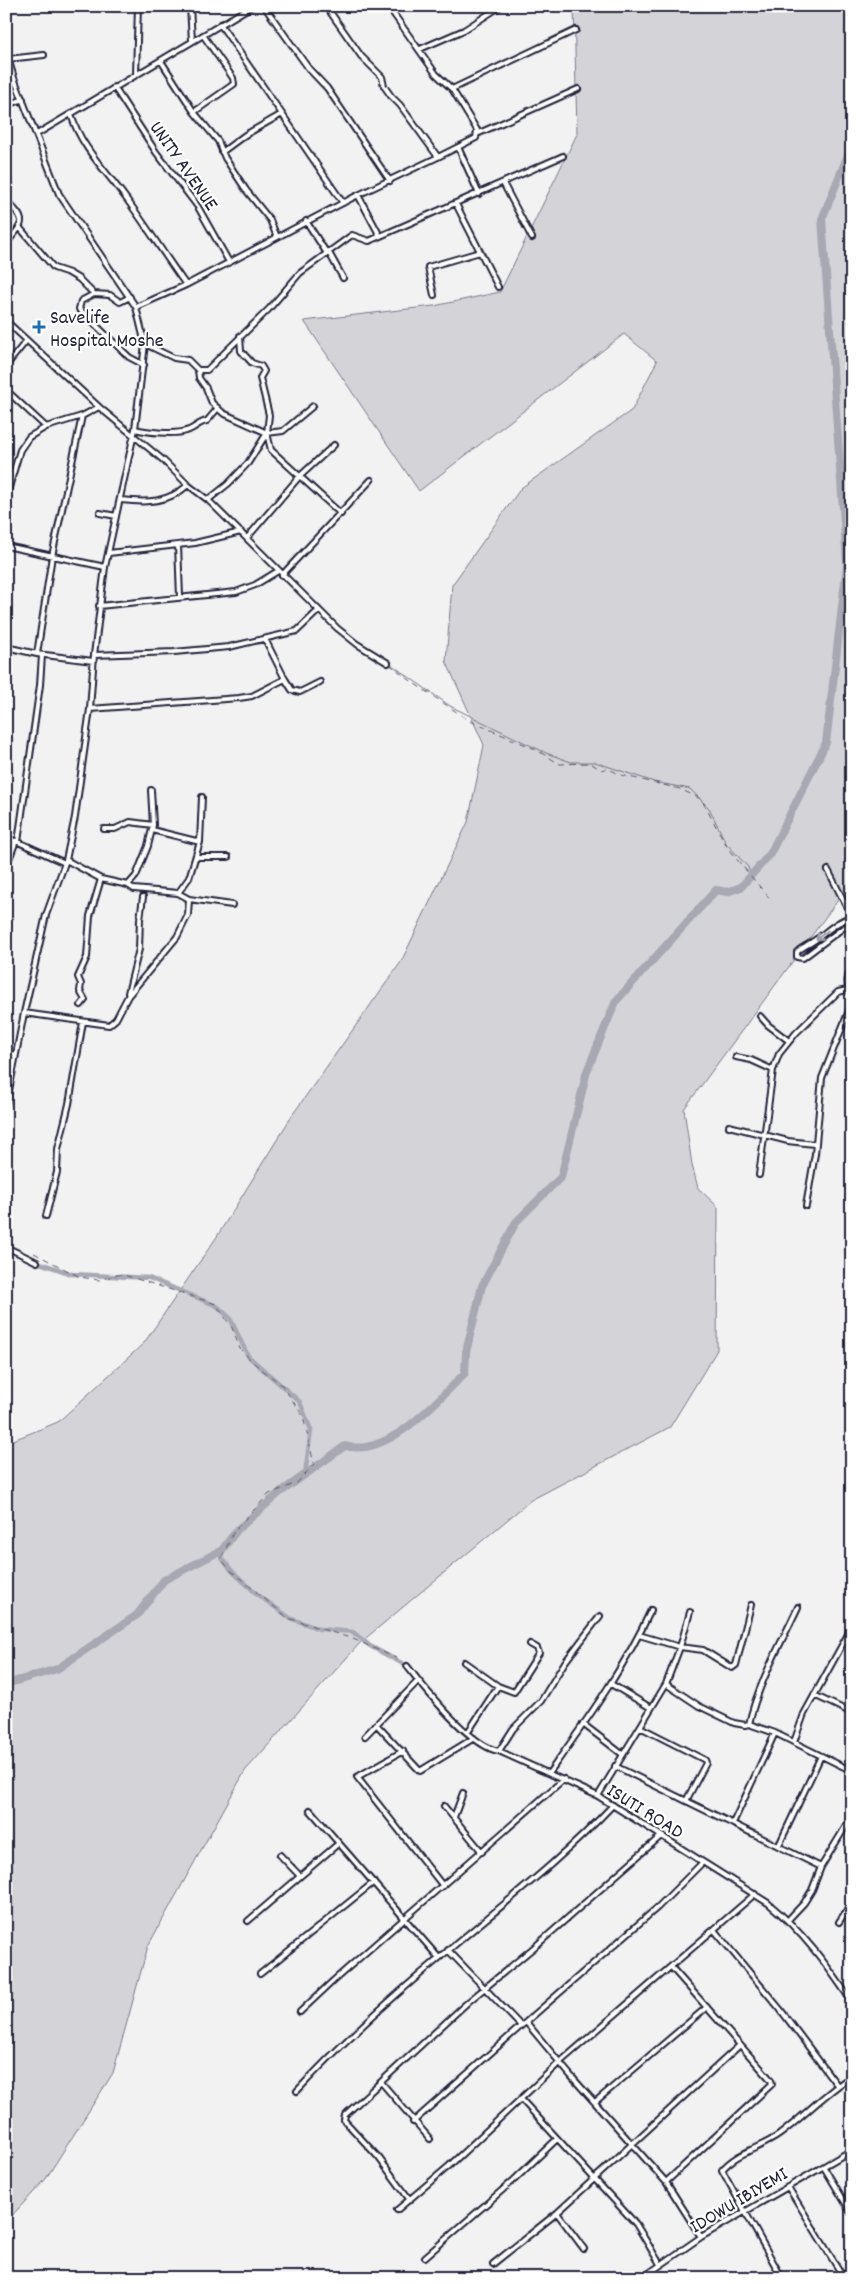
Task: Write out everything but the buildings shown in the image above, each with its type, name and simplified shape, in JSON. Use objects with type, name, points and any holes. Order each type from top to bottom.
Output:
[{"type":"street","points":[[136,75],[138,6]]},
{"type":"street","points":[[190,6],[192,42]]},
{"type":"street","points":[[36,134],[161,61],[243,9],[252,6]]},
{"type":"street","points":[[264,6],[309,69],[327,88],[390,181]]},
{"type":"street","points":[[326,6],[361,56],[382,77],[384,86],[390,96],[400,105],[438,157]]},
{"type":"street","points":[[398,6],[390,8],[436,74],[452,89],[478,134]]},
{"type":"street","points":[[420,49],[464,30],[501,6]]},
{"type":"street","points":[[220,24],[342,203]]},
{"type":"street","points":[[452,89],[576,30]]},
{"type":"street","points":[[194,112],[234,84],[233,78],[204,35]]},
{"type":"street","points":[[6,53],[59,194],[136,307],[145,344],[135,430],[105,567],[99,606],[90,709],[75,817],[65,862],[46,915],[24,1012],[6,1106]]},
{"type":"street","points":[[8,59],[44,55]]},
{"type":"street","points":[[161,61],[194,112],[217,140],[222,152],[246,190],[270,220],[277,237]]},
{"type":"street","name":"UNITY AVENUE","points":[[114,87],[156,152],[198,206],[229,262]]},
{"type":"street","points":[[136,307],[186,285],[342,203],[476,138],[478,134],[578,89]]},
{"type":"street","points":[[6,106],[23,99]]},
{"type":"street","points":[[71,114],[79,136],[126,198],[186,285]]},
{"type":"street","points":[[222,152],[245,135],[282,114]]},
{"type":"street","points":[[458,147],[479,194]]},
{"type":"street","points":[[198,370],[207,370],[269,309],[300,273],[352,235],[366,241],[380,236],[564,156]]},
{"type":"street","points":[[6,172],[10,184],[6,190]]},
{"type":"street","points":[[503,183],[532,238]]},
{"type":"street","points":[[358,195],[380,236]]},
{"type":"street","points":[[6,201],[20,213],[22,222],[20,228],[6,243]]},
{"type":"street","points":[[456,204],[498,287]]},
{"type":"street","points":[[306,222],[343,278]]},
{"type":"street","points":[[20,228],[54,268],[69,273],[94,294]]},
{"type":"street","points":[[434,295],[428,267],[480,252]]},
{"type":"street","points":[[130,297],[120,302],[110,295],[94,294],[80,301],[79,309],[129,357],[144,365]]},
{"type":"street","points":[[6,321],[99,407],[163,460],[188,485],[208,500],[337,628],[357,644],[388,663]]},
{"type":"street","points":[[240,336],[241,351]]},
{"type":"street","points":[[6,366],[27,340]]},
{"type":"street","points":[[145,344],[174,358],[188,360],[198,370],[199,378],[206,388],[212,403],[228,416],[242,420],[266,433],[283,431],[313,406]]},
{"type":"street","points":[[208,500],[248,464],[266,433],[269,415],[260,378],[264,371],[261,366],[252,362],[241,351],[231,347]]},
{"type":"street","points":[[6,390],[46,427]]},
{"type":"street","points":[[6,498],[20,450],[29,437],[46,427],[82,416],[99,407]]},
{"type":"street","points":[[135,430],[156,434],[188,431],[201,422],[207,421],[218,408]]},
{"type":"street","points":[[6,867],[17,842],[40,686],[39,654],[52,556],[82,416]]},
{"type":"street","points":[[266,433],[271,450],[341,514]]},
{"type":"street","points":[[246,538],[299,477],[334,445]]},
{"type":"street","points":[[282,575],[372,480]]},
{"type":"street","points":[[121,500],[162,501],[172,497],[188,485]]},
{"type":"street","points":[[100,512],[116,516]]},
{"type":"street","points":[[109,553],[178,545],[241,532]]},
{"type":"street","points":[[178,545],[180,598]]},
{"type":"street","points":[[6,546],[105,567]]},
{"type":"street","points":[[99,606],[236,592],[255,585],[278,571]]},
{"type":"street","points":[[94,655],[174,652],[229,647],[297,631],[319,610]]},
{"type":"street","points":[[265,639],[292,690],[300,692],[320,682]]},
{"type":"street","points":[[6,647],[39,654],[93,661]]},
{"type":"street","points":[[90,709],[252,696],[285,679]]},
{"type":"street","points":[[128,885],[136,876],[153,828],[151,790]]},
{"type":"street","points":[[178,893],[189,878],[197,857],[200,842],[202,797]]},
{"type":"street","points":[[104,829],[115,829],[130,822],[200,842]]},
{"type":"street","points":[[6,839],[65,862],[101,879],[128,885],[134,889],[178,893],[189,899],[232,905]]},
{"type":"street","points":[[197,857],[228,857]]},
{"type":"street","points":[[828,870],[852,916],[839,922],[801,948],[797,952],[797,957],[804,958],[843,928],[852,924]]},
{"type":"street","points":[[81,1005],[85,1000],[80,991],[81,984],[78,977],[87,958],[90,916],[101,879]]},
{"type":"street","points":[[128,996],[139,949],[143,897]]},
{"type":"street","points":[[24,1012],[109,1025],[116,1018],[128,996],[177,937],[188,915],[189,899]]},
{"type":"street","points":[[759,1175],[772,1070],[779,1054],[838,992],[851,991],[848,974],[852,968]]},
{"type":"street","points":[[806,1206],[815,1154],[814,1144],[822,1078],[852,1003]]},
{"type":"street","points":[[760,1016],[768,1025],[790,1041]]},
{"type":"street","points":[[46,1216],[57,1172],[58,1149],[69,1104],[83,1022]]},
{"type":"street","points":[[6,1054],[15,1055]]},
{"type":"street","points":[[736,1057],[772,1070]]},
{"type":"street","points":[[729,1126],[795,1142],[814,1144]]},
{"type":"street","points":[[6,1247],[37,1262]]},
{"type":"street","points":[[640,1636],[680,1647],[703,1650],[713,1654],[728,1666],[735,1667],[751,1605]]},
{"type":"street","points":[[750,1724],[759,1694],[798,1607]]},
{"type":"street","points":[[548,1773],[611,1684],[640,1636],[651,1610]]},
{"type":"street","points":[[598,1796],[666,1684],[680,1647],[690,1612]]},
{"type":"street","points":[[500,1750],[514,1729],[541,1701],[565,1662],[600,1616]]},
{"type":"street","points":[[794,1742],[814,1696],[852,1628]]},
{"type":"street","points":[[464,1662],[498,1686],[510,1691],[517,1689],[539,1653],[537,1648],[530,1644]]},
{"type":"street","name":"ISUTI ROAD","points":[[407,1666],[440,1707],[474,1738],[494,1750],[500,1750],[598,1796],[702,1863],[756,1894],[788,1920],[828,1967],[852,2002]]},
{"type":"street","points":[[365,1736],[418,1680]]},
{"type":"street","points":[[611,1684],[651,1708]]},
{"type":"street","points":[[666,1684],[698,1706],[734,1723],[750,1724],[775,1733],[852,1770]]},
{"type":"street","points":[[468,1732],[498,1686]]},
{"type":"street","points":[[814,1696],[852,1713]]},
{"type":"street","points":[[376,1724],[403,1750],[420,1771],[474,1738]]},
{"type":"street","points":[[583,1724],[622,1754]]},
{"type":"street","points":[[640,1727],[705,1760],[706,1763],[686,1801]]},
{"type":"street","points":[[733,1824],[775,1733]]},
{"type":"street","points":[[403,1750],[357,1777],[444,1886]]},
{"type":"street","points":[[779,1845],[821,1756]]},
{"type":"street","points":[[615,1766],[821,1867]]},
{"type":"street","points":[[300,2012],[564,1780]]},
{"type":"street","points":[[454,1818],[463,1793]]},
{"type":"street","points":[[297,2091],[342,2045],[448,1950],[582,1838],[613,1805]]},
{"type":"street","points":[[444,1806],[482,1852]]},
{"type":"street","points":[[310,1810],[439,1958]]},
{"type":"street","points":[[788,1920],[804,1903],[812,1890],[821,1867],[852,1816]]},
{"type":"street","points":[[410,2200],[379,2158],[343,2118],[484,1987],[538,1944],[662,1836]]},
{"type":"street","points":[[248,1921],[339,1843]]},
{"type":"street","points":[[280,1855],[300,1876]]},
{"type":"street","points":[[413,2122],[658,1907],[702,1863]]},
{"type":"street","points":[[260,1974],[374,1882]]},
{"type":"street","points":[[397,2210],[560,2063],[756,1894]]},
{"type":"street","points":[[838,1922],[852,1902]]},
{"type":"street","points":[[715,1931],[780,2009],[837,2085]]},
{"type":"street","points":[[448,1950],[521,2026]]},
{"type":"street","points":[[666,2182],[772,2084],[771,2080],[672,1968]]},
{"type":"street","points":[[595,2102],[706,2007]]},
{"type":"street","points":[[526,2022],[666,2182],[701,2237]]},
{"type":"street","points":[[493,2264],[557,2213],[740,2045]]},
{"type":"street","points":[[782,2278],[723,2173],[725,2167],[746,2152],[778,2136],[837,2085],[852,2076]]},
{"type":"street","points":[[381,2082],[430,2140]]},
{"type":"street","points":[[521,2099],[636,2224],[660,2264]]},
{"type":"street","points":[[425,2257],[514,2180],[557,2139]]},
{"type":"street","name":"IDOWU IBIYEMI","points":[[642,2278],[701,2237],[852,2150]]},
{"type":"street","points":[[825,2169],[852,2214]]},
{"type":"street","points":[[788,2187],[844,2278]]},
{"type":"street","points":[[557,2213],[584,2249]]},
{"type":"street","points":[[738,2278],[745,2274]]},
{"type":"shaded area","points":[[574,6],[852,6],[852,881],[684,1109],[692,1165],[698,1188],[718,1207],[717,1350],[670,1427],[531,1500],[360,1643],[245,1771],[148,1946],[113,2073],[45,2180],[6,2222],[6,1443],[58,1422],[144,1343],[216,1238],[293,1114],[401,962],[468,822],[484,745],[446,661],[452,585],[521,488],[632,410],[657,361],[624,334],[419,491],[304,321],[434,306],[500,292],[577,134]]},
{"type":"waterway","points":[[6,1684],[57,1669],[137,1615],[164,1580],[222,1550],[237,1530],[278,1494],[345,1446],[361,1447],[378,1444],[394,1436],[426,1412],[465,1373],[466,1352],[482,1286],[516,1222],[561,1177],[587,1071],[616,1001],[716,890],[727,892],[741,887],[770,854],[826,743],[847,564],[822,219],[852,145]]},
{"type":"waterway","points":[[389,663],[450,706],[546,753],[571,762],[595,762],[654,782],[690,789],[709,808],[726,843],[748,867],[751,876]]},
{"type":"waterway","points":[[37,1262],[72,1274],[149,1278],[217,1306],[230,1318],[248,1356],[300,1402],[311,1430],[305,1474]]},
{"type":"waterway","points":[[218,1553],[232,1571],[258,1595],[290,1618],[319,1629],[353,1632],[370,1646],[407,1666]]},
{"type":"waterway","points":[[6,1893],[10,1904],[6,1909]]},
{"type":"ferry route","points":[[389,664],[470,721],[533,748],[560,764],[590,763],[602,770],[607,768],[621,775],[680,789],[701,799],[729,850],[771,900]]},
{"type":"ferry route","points":[[34,1253],[80,1277],[99,1280],[121,1274],[216,1304],[232,1328],[240,1349],[256,1365],[282,1385],[303,1416],[314,1464],[297,1483],[269,1494],[234,1531],[221,1559],[230,1570],[288,1618],[353,1639],[396,1658],[406,1668]]},
{"type":"place","name":"Savelife Hospital Moshe","points":[[39,327]]}]
